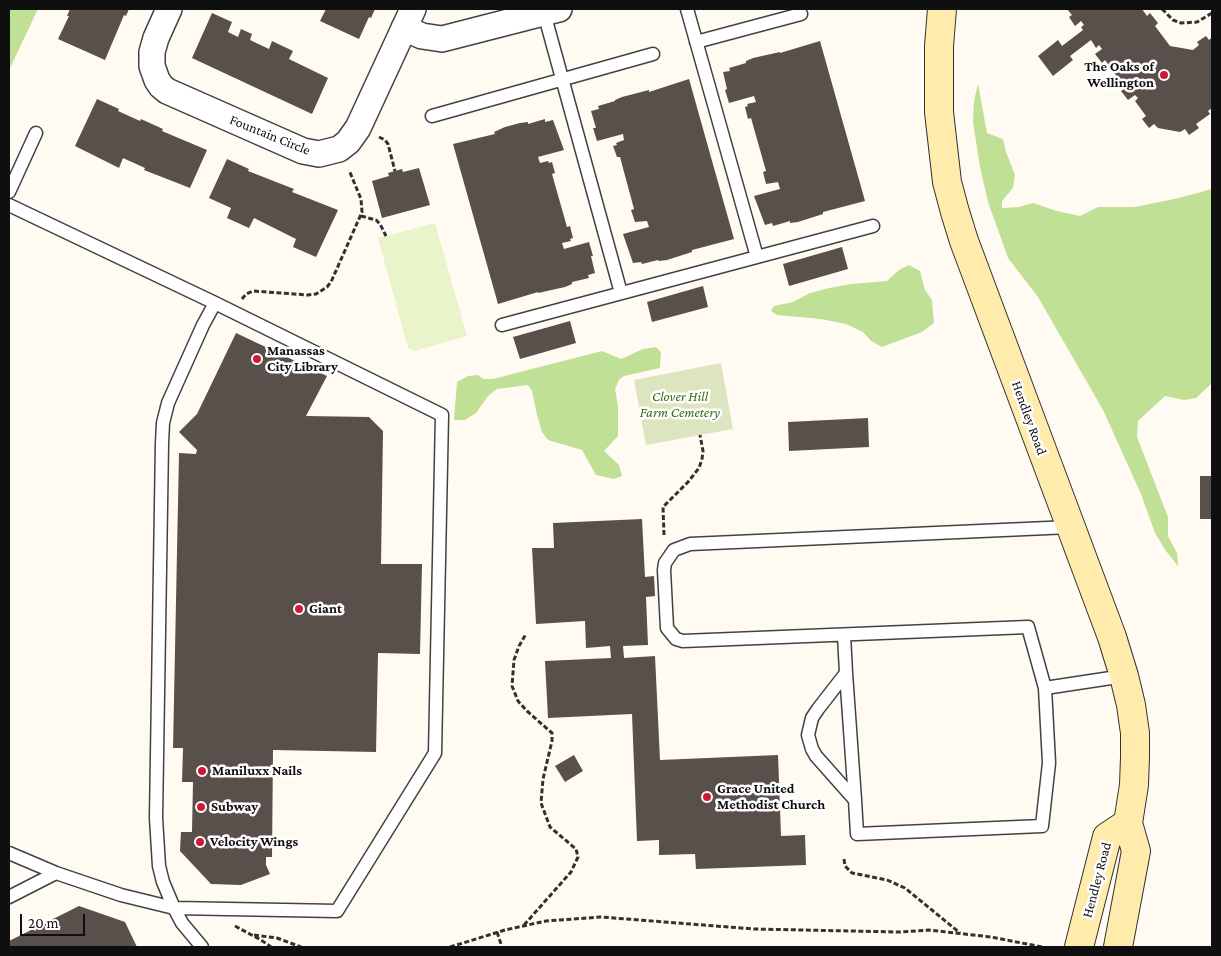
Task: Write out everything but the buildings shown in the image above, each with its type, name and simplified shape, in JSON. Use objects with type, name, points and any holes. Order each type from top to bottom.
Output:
[{"type":"street","name":"Fountain Circle","points":[[169,9],[152,52],[152,66],[160,86],[167,91],[303,151],[319,154],[339,149]]},
{"type":"street","name":"Hendley Road","points":[[942,9],[938,78],[939,112],[948,182],[964,241],[1112,637],[1124,676],[1135,733],[1134,784],[1128,823],[1136,851],[1118,947]]},
{"type":"street","points":[[339,149],[348,142],[358,128],[408,18],[422,36],[442,39],[551,11]]},
{"type":"street","name":"Hendley Road","points":[[1079,947],[1107,838],[1128,823]]},
{"type":"lane","points":[[687,9],[757,257]]},
{"type":"lane","points":[[551,11],[563,80],[621,293]]},
{"type":"lane","points":[[696,42],[801,14]]},
{"type":"lane","points":[[432,116],[653,54]]},
{"type":"lane","points":[[9,192],[36,133]]},
{"type":"lane","points":[[9,205],[215,303],[442,416],[435,752],[337,911],[174,908],[121,894],[56,873],[9,853]]},
{"type":"lane","points":[[502,325],[874,226]]},
{"type":"lane","points":[[202,947],[182,923],[163,882],[159,866],[156,818],[164,423],[168,403],[203,325],[215,303]]},
{"type":"lane","points":[[844,635],[857,834],[1042,826],[1049,763],[1045,688],[1028,627],[844,635],[691,642],[676,639],[667,628],[664,570],[665,563],[674,550],[690,544],[1070,528]]},
{"type":"lane","points":[[846,673],[812,718],[808,735],[816,756],[854,800]]},
{"type":"lane","points":[[1045,688],[1124,676]]},
{"type":"lane","points":[[9,897],[56,873]]},
{"type":"path","points":[[1162,9],[1174,20],[1181,23],[1198,22],[1212,13]]},
{"type":"path","points":[[358,128],[387,142],[395,171]]},
{"type":"path","points":[[235,313],[244,296],[249,292],[308,296],[322,291],[331,282],[361,216],[362,206],[358,190],[339,149]]},
{"type":"path","points":[[361,216],[376,220],[386,236]]},
{"type":"path","points":[[664,535],[664,508],[688,482],[702,459],[703,451],[700,435]]},
{"type":"path","points":[[523,926],[571,872],[578,857],[576,849],[550,827],[541,802],[543,779],[552,741],[552,733],[518,701],[512,686],[514,660],[526,634]]},
{"type":"path","points":[[844,859],[846,866],[852,873],[887,880],[905,888],[960,933]]},
{"type":"path","points":[[228,909],[228,921],[230,924],[251,934],[271,947]]},
{"type":"path","points":[[450,947],[497,932],[546,921],[601,917],[754,929],[899,932],[929,930],[991,937],[1042,947]]},
{"type":"path","points":[[497,932],[502,947]]},
{"type":"path","points":[[251,934],[278,938],[301,947]]},
{"type":"green space","points":[[9,9],[38,9],[9,70]]},
{"type":"green space","points":[[978,84],[987,133],[1003,139],[1015,175],[1013,188],[1002,201],[1002,208],[1019,207],[1033,203],[1080,216],[1098,207],[1135,207],[1212,189],[1212,383],[1196,398],[1184,400],[1165,396],[1138,421],[1137,437],[1168,517],[1168,536],[1177,553],[1178,566],[1155,533],[1141,494],[1103,410],[1038,297],[1008,258],[988,202],[980,167],[973,122],[974,101]]},
{"type":"green space","points":[[435,223],[467,336],[415,351],[408,348],[378,238]]},
{"type":"green space","points":[[909,265],[920,271],[925,290],[932,300],[934,323],[922,332],[882,347],[871,341],[863,332],[846,324],[821,319],[777,315],[771,311],[774,306],[793,302],[810,293],[829,288],[887,281],[899,270]]},
{"type":"green space","points":[[656,347],[661,352],[660,368],[624,376],[619,380],[615,389],[618,406],[618,436],[604,451],[619,465],[622,476],[614,479],[596,475],[582,450],[548,440],[542,432],[532,391],[528,385],[497,389],[488,396],[476,413],[465,420],[454,420],[457,382],[468,376],[478,375],[483,379],[493,379],[602,351],[621,359],[643,349]]},
{"type":"green space","name":"Clover Hill Farm Cemetery","points":[[721,363],[733,429],[646,445],[634,380]]},
{"type":"place","name":"The Oaks of Wellington","points":[[1164,75]]},
{"type":"place","name":"Manassas City Library","points":[[257,359]]},
{"type":"place","name":"Giant","points":[[299,609]]},
{"type":"place","name":"Maniluxx Nails","points":[[202,771]]},
{"type":"place","name":"Grace United Methodist Church","points":[[707,797]]},
{"type":"place","name":"Subway","points":[[201,807]]},
{"type":"place","name":"Velocity Wings","points":[[200,842]]}]
